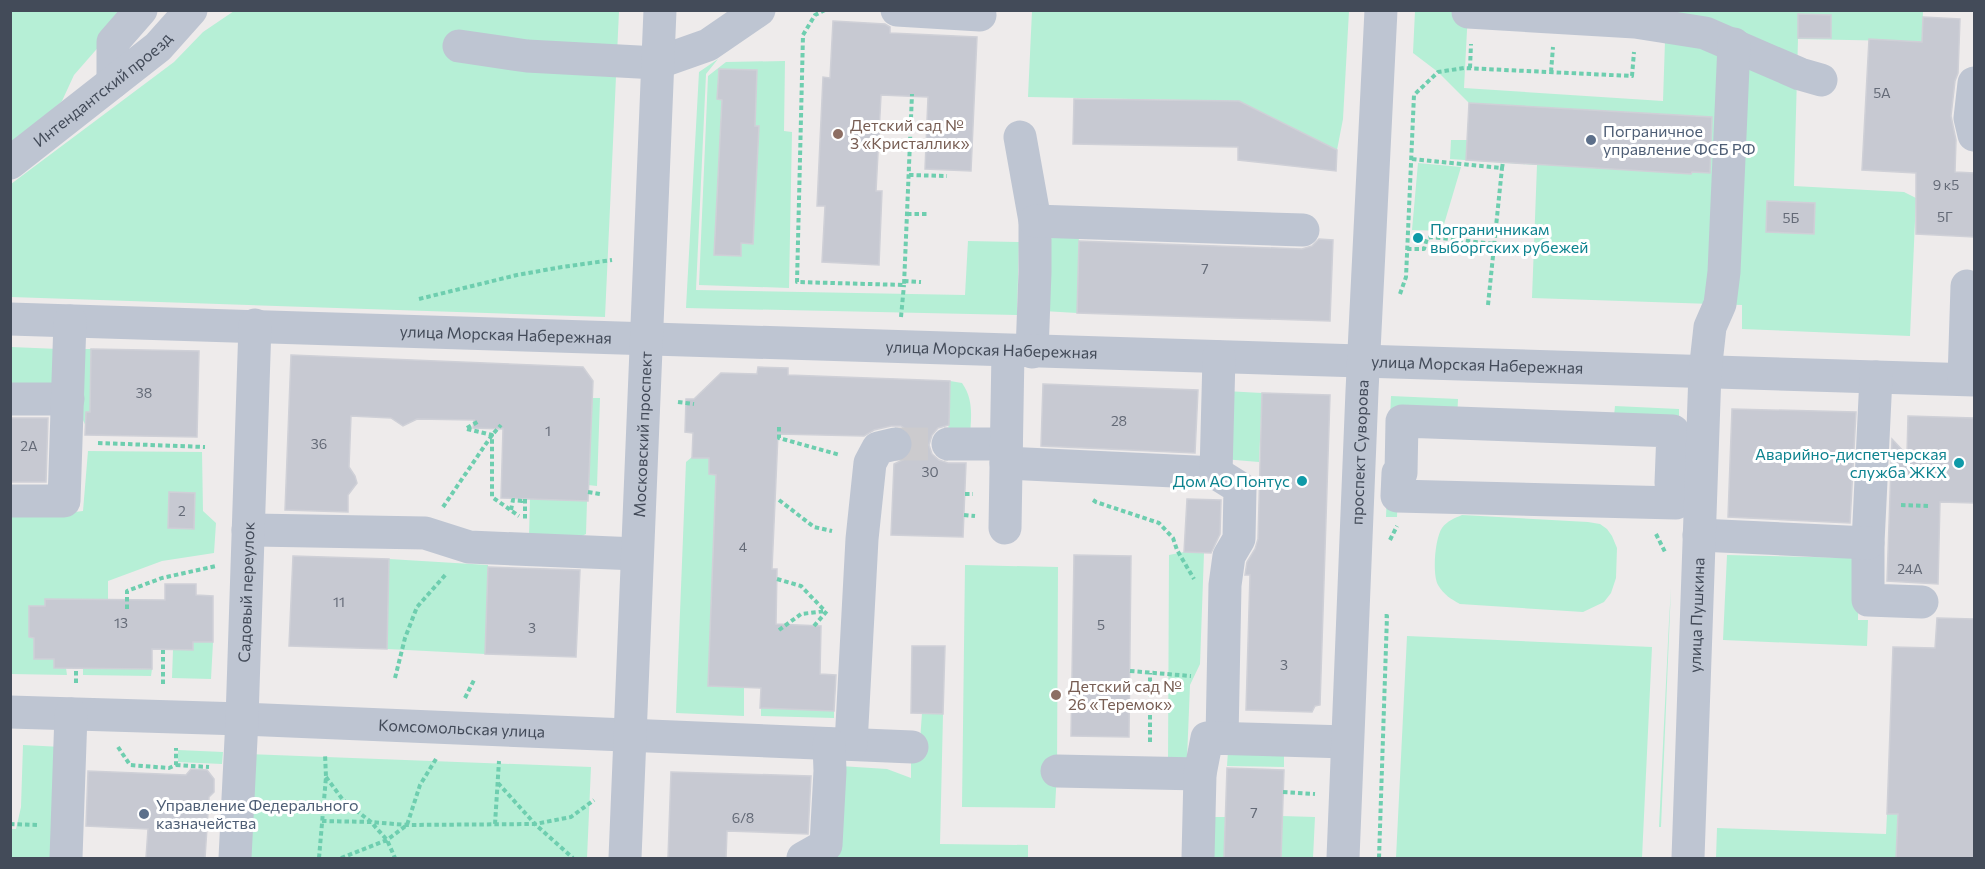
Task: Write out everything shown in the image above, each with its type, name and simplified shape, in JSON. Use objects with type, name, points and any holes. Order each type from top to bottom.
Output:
[{"type":"street","points":[[113,82],[113,42],[141,10]]},
{"type":"street","name":"Интендантский проезд","points":[[10,163],[158,47],[191,10]]},
{"type":"street","name":"Московский проспект","points":[[626,858],[645,339],[660,10]]},
{"type":"street","points":[[459,46],[527,56],[657,63],[708,45],[759,10]]},
{"type":"street","name":"проспект Суворова","points":[[1343,858],[1363,362],[1381,10]]},
{"type":"street","points":[[916,11],[980,15]]},
{"type":"street","points":[[1468,12],[1635,22],[1705,33],[1800,74],[1821,80]]},
{"type":"street","name":"улица Пушкина","points":[[1688,858],[1705,372],[1710,327],[1720,304],[1724,272],[1734,44]]},
{"type":"street","points":[[1974,83],[1970,117],[1974,135]]},
{"type":"street","points":[[1005,528],[1006,454],[1020,352],[1035,272],[1035,221],[1020,137]]},
{"type":"street","points":[[1035,221],[1303,230]]},
{"type":"street","points":[[1967,286],[1969,380]]},
{"type":"street","name":"улица Морская Набережная","points":[[10,319],[1969,380]]},
{"type":"street","points":[[10,501],[64,501],[70,321]]},
{"type":"street","name":"Садовый переулок","points":[[235,858],[255,326]]},
{"type":"street","points":[[1216,473],[1219,357]]},
{"type":"street","points":[[1876,377],[1868,543],[1868,600],[1922,603]]},
{"type":"street","points":[[10,399],[68,399]]},
{"type":"street","points":[[1402,421],[1673,431],[1671,483],[1677,483],[1676,503],[1397,496],[1398,473],[1401,473],[1402,421]]},
{"type":"street","points":[[948,444],[1058,466],[1216,473],[1240,488],[1239,539],[1229,556],[1224,585],[1222,678],[1214,738],[1200,774],[1198,858]]},
{"type":"street","points":[[803,858],[826,845],[830,771],[840,744],[862,539],[882,453]]},
{"type":"street","points":[[248,530],[425,533],[469,547],[637,554]]},
{"type":"street","points":[[1699,535],[1868,543]]},
{"type":"street","name":"Комсомольская улица","points":[[10,712],[242,718],[912,747]]},
{"type":"street","points":[[66,858],[70,714]]},
{"type":"street","points":[[1214,738],[1347,742]]},
{"type":"street","points":[[1058,771],[1200,774]]},
{"type":"path","points":[[825,10],[815,15],[802,36],[797,282],[921,282]]},
{"type":"path","points":[[1397,303],[1406,277],[1414,95],[1438,72],[1464,68],[1632,76],[1635,22]]},
{"type":"path","points":[[901,318],[912,94]]},
{"type":"path","points":[[1412,159],[1502,165],[1488,305]]},
{"type":"path","points":[[909,175],[947,176]]},
{"type":"path","points":[[907,214],[928,214]]},
{"type":"path","points":[[1407,249],[1424,249],[1427,238],[1431,237],[1494,244]]},
{"type":"path","points":[[412,302],[421,297],[517,275],[612,260]]},
{"type":"path","points":[[678,402],[694,404]]},
{"type":"path","points":[[478,421],[467,429],[492,435]]},
{"type":"path","points":[[425,533],[501,425]]},
{"type":"path","points":[[779,427],[779,438],[882,453]]},
{"type":"path","points":[[492,435],[492,497],[525,520],[523,498],[522,501],[513,500],[511,510]]},
{"type":"path","points":[[96,443],[205,447]]},
{"type":"path","points":[[1058,466],[1096,502],[1159,523],[1173,538],[1177,550],[1198,586]]},
{"type":"path","points":[[588,492],[600,494]]},
{"type":"path","points":[[965,494],[973,494]]},
{"type":"path","points":[[779,500],[814,527],[862,539]]},
{"type":"path","points":[[1389,551],[1390,539],[1402,518]]},
{"type":"path","points":[[395,678],[405,638],[417,607],[469,547]]},
{"type":"path","points":[[127,609],[127,591],[162,578],[218,566]]},
{"type":"path","points":[[777,579],[801,586],[826,611],[801,614],[779,630]]},
{"type":"path","points":[[1378,616],[1388,616],[1379,858]]},
{"type":"path","points":[[163,650],[163,684]]},
{"type":"path","points":[[76,668],[76,682]]},
{"type":"path","points":[[1130,671],[1222,678]]},
{"type":"path","points":[[1149,772],[1150,673]]},
{"type":"path","points":[[117,746],[130,765],[158,768],[169,768],[176,765],[215,767]]},
{"type":"path","points":[[176,746],[176,765]]},
{"type":"path","points":[[319,858],[326,777],[325,753]]},
{"type":"path","points":[[341,858],[387,840],[407,825],[420,785],[436,758]]},
{"type":"path","points":[[495,824],[499,761]]},
{"type":"path","points":[[157,774],[158,768]]},
{"type":"path","points":[[326,777],[343,800],[371,822],[387,840],[395,858]]},
{"type":"path","points":[[498,783],[535,824],[573,858]]},
{"type":"path","points":[[1283,792],[1320,794]]},
{"type":"path","points":[[322,821],[407,825],[535,824],[571,817],[594,800]]},
{"type":"green space","points":[[10,11],[130,11],[74,75],[62,101],[10,148]]},
{"type":"green space","points":[[234,11],[619,11],[605,317],[11,297],[11,184],[174,62],[203,32]]},
{"type":"green space","points":[[1032,11],[1349,11],[1343,119],[1337,150],[1239,101],[1028,97]]},
{"type":"green space","points":[[1415,11],[1468,11],[1464,88],[1663,101],[1666,11],[1923,11],[1919,147],[1900,41],[1798,39],[1794,186],[1904,192],[1916,198],[1910,336],[1742,329],[1742,305],[1532,298],[1537,165],[1450,159],[1451,140],[1467,140],[1469,103],[1438,72],[1413,53]]},
{"type":"green space","points":[[718,59],[706,74],[696,290],[965,295],[968,241],[1019,242],[1017,315],[686,308],[699,72]]},
{"type":"green space","points":[[785,61],[784,131],[792,132],[789,288],[699,285],[708,76],[726,62]]},
{"type":"green space","points":[[1418,163],[1461,167],[1442,231],[1412,230]]},
{"type":"green space","points":[[1079,232],[1077,313],[1043,311],[1048,241],[1058,233]]},
{"type":"green space","points":[[11,347],[59,349],[58,383],[11,388]]},
{"type":"green space","points":[[75,349],[91,349],[90,435],[74,401]]},
{"type":"green space","points":[[950,381],[962,383],[966,389],[971,409],[970,437],[948,437]]},
{"type":"green space","points":[[1225,391],[1262,393],[1259,462],[1223,459]]},
{"type":"green space","points":[[1391,396],[1458,399],[1457,421],[1400,419],[1397,517],[1386,517]]},
{"type":"green space","points":[[592,398],[600,398],[597,486],[588,485]]},
{"type":"green space","points":[[1615,406],[1679,409],[1679,429],[1613,426]]},
{"type":"green space","points":[[88,451],[202,452],[203,511],[216,523],[214,553],[162,561],[108,581],[108,599],[46,599],[45,606],[29,606],[29,637],[34,638],[34,659],[54,659],[54,668],[66,668],[67,675],[11,674],[11,513],[83,511]],"holes":[[[169,493],[195,493],[194,529],[168,528]]]},
{"type":"green space","points":[[692,457],[709,458],[709,474],[716,475],[708,685],[744,687],[744,716],[676,713],[686,462]]},
{"type":"green space","points":[[530,499],[587,501],[586,534],[582,536],[529,536]]},
{"type":"green space","points":[[1462,515],[1600,524],[1612,536],[1617,548],[1616,578],[1611,593],[1604,602],[1583,612],[1460,604],[1445,594],[1438,585],[1435,565],[1436,548],[1442,528]]},
{"type":"green space","points":[[1184,552],[1204,553],[1200,664],[1190,685],[1187,759],[1168,763],[1169,555]]},
{"type":"green space","points":[[1727,555],[1853,558],[1859,563],[1858,620],[1868,620],[1867,646],[1723,640]]},
{"type":"green space","points":[[389,559],[488,565],[485,654],[387,649]]},
{"type":"green space","points":[[965,565],[1058,567],[1055,808],[962,807]]},
{"type":"green space","points":[[1671,588],[1661,827],[1659,827],[1669,621]]},
{"type":"green space","points":[[1407,636],[1652,647],[1642,858],[1396,858]]},
{"type":"green space","points":[[193,642],[213,642],[211,679],[172,678],[173,650],[192,650]]},
{"type":"green space","points":[[83,668],[152,669],[151,676],[83,675]]},
{"type":"green space","points":[[761,708],[834,711],[834,718],[761,716]]},
{"type":"green space","points":[[922,713],[943,714],[940,844],[1028,845],[1028,858],[834,858],[840,766],[887,769],[911,778],[911,760],[919,755]]},
{"type":"green space","points":[[23,745],[62,747],[57,858],[11,858],[10,829],[16,829],[21,807]]},
{"type":"green space","points":[[178,750],[223,752],[222,764],[178,762]]},
{"type":"green space","points":[[1228,751],[1284,752],[1284,767],[1227,766]]},
{"type":"green space","points":[[248,754],[591,767],[587,858],[243,858]]},
{"type":"green space","points":[[1887,814],[1898,814],[1896,858],[1716,858],[1717,828],[1886,834]]},
{"type":"green space","points":[[1282,816],[1315,817],[1313,858],[1281,858]]},
{"type":"green space","points":[[1206,817],[1225,817],[1224,858],[1205,858]]},
{"type":"building","points":[[1798,14],[1831,15],[1831,38],[1798,38]]},
{"type":"building","points":[[1923,17],[1960,19],[1958,73],[1951,116],[1956,140],[1955,172],[1974,173],[1974,237],[1916,234],[1916,173],[1862,170],[1869,39],[1922,42]]},
{"type":"building","points":[[833,21],[885,24],[890,27],[890,33],[977,37],[971,171],[925,169],[928,97],[881,95],[876,191],[882,191],[879,265],[822,262],[825,206],[817,206],[823,77],[830,78]]},
{"type":"building","points":[[719,69],[757,70],[755,126],[759,126],[753,244],[741,243],[741,256],[714,255],[722,100],[717,99]]},
{"type":"building","points":[[1074,99],[1239,101],[1337,150],[1336,171],[1238,160],[1238,147],[1073,144]]},
{"type":"building","name":"Пограничное управление ФСБ РФ","points":[[1469,103],[1712,117],[1710,173],[1692,172],[1691,174],[1466,160]]},
{"type":"building","points":[[1767,201],[1815,203],[1814,234],[1766,232]]},
{"type":"building","points":[[1319,239],[1333,240],[1330,321],[1077,313],[1079,241],[1302,249],[1312,246]]},
{"type":"building","points":[[91,349],[199,351],[197,437],[85,435],[86,412],[90,412]]},
{"type":"building","points":[[291,355],[583,367],[593,381],[588,501],[501,498],[503,429],[473,428],[474,420],[417,419],[403,426],[391,418],[351,416],[349,467],[357,483],[348,495],[348,512],[285,510]]},
{"type":"building","points":[[758,367],[788,368],[788,375],[950,381],[949,425],[938,428],[932,435],[929,445],[932,454],[939,460],[948,463],[966,463],[963,537],[891,535],[894,464],[907,458],[913,449],[913,439],[909,432],[901,426],[874,430],[864,436],[778,434],[772,569],[777,569],[776,624],[821,626],[820,674],[836,675],[834,711],[760,708],[761,688],[708,686],[716,475],[709,474],[709,458],[692,458],[693,433],[685,432],[686,399],[694,399],[721,373],[757,374]]},
{"type":"building","points":[[1043,384],[1198,390],[1195,453],[1041,446]]},
{"type":"building","points":[[1262,393],[1330,395],[1320,705],[1315,706],[1312,712],[1246,710],[1250,575],[1245,575],[1247,562],[1258,539]]},
{"type":"building","points":[[1732,409],[1856,412],[1850,523],[1728,517]]},
{"type":"building","points":[[1908,416],[1974,418],[1974,503],[1940,502],[1938,584],[1887,581],[1892,439],[1907,455]]},
{"type":"building","points":[[10,418],[48,418],[46,482],[10,482]]},
{"type":"building","points":[[169,492],[195,493],[194,529],[168,528]]},
{"type":"building","points":[[1187,499],[1221,500],[1220,534],[1211,553],[1184,552]]},
{"type":"building","points":[[1074,555],[1131,556],[1129,737],[1071,736]]},
{"type":"building","points":[[293,556],[389,559],[387,649],[289,646]]},
{"type":"building","points":[[488,567],[580,570],[576,657],[485,654]]},
{"type":"building","points":[[165,584],[196,584],[196,595],[213,596],[213,642],[193,642],[193,650],[152,649],[152,669],[54,668],[54,659],[34,659],[34,638],[29,637],[29,606],[45,606],[45,599],[165,600]]},
{"type":"building","points":[[1937,618],[1974,619],[1974,858],[1896,858],[1898,814],[1887,814],[1893,647],[1935,648]]},
{"type":"building","points":[[912,646],[945,646],[943,714],[911,713]]},
{"type":"building","points":[[1227,768],[1284,770],[1281,858],[1224,858]]},
{"type":"building","name":"Управление Федерального казначейства","points":[[191,769],[207,770],[214,779],[214,792],[209,797],[205,858],[146,858],[148,829],[86,826],[88,771],[186,775]]},
{"type":"building","points":[[671,772],[811,776],[808,834],[727,831],[726,858],[668,858]]},
{"type":"tunnel","points":[[895,444],[948,444]]},
{"type":"place","name":"Детский сад № 3 «Кристаллик»","points":[[838,134]]},
{"type":"place","name":"Пограничное управление ФСБ РФ","points":[[1591,140]]},
{"type":"place","name":"Пограничникам выборгских рубежей","points":[[1418,238]]},
{"type":"place","name":"Аварийно-диспетчерская служба ЖКХ","points":[[1959,463]]},
{"type":"place","name":"Дом АО Понтус","points":[[1302,481]]},
{"type":"place","name":"Детский сад № 26 «Теремок»","points":[[1056,695]]},
{"type":"place","name":"Управление Федерального казначейства","points":[[144,814]]}]
